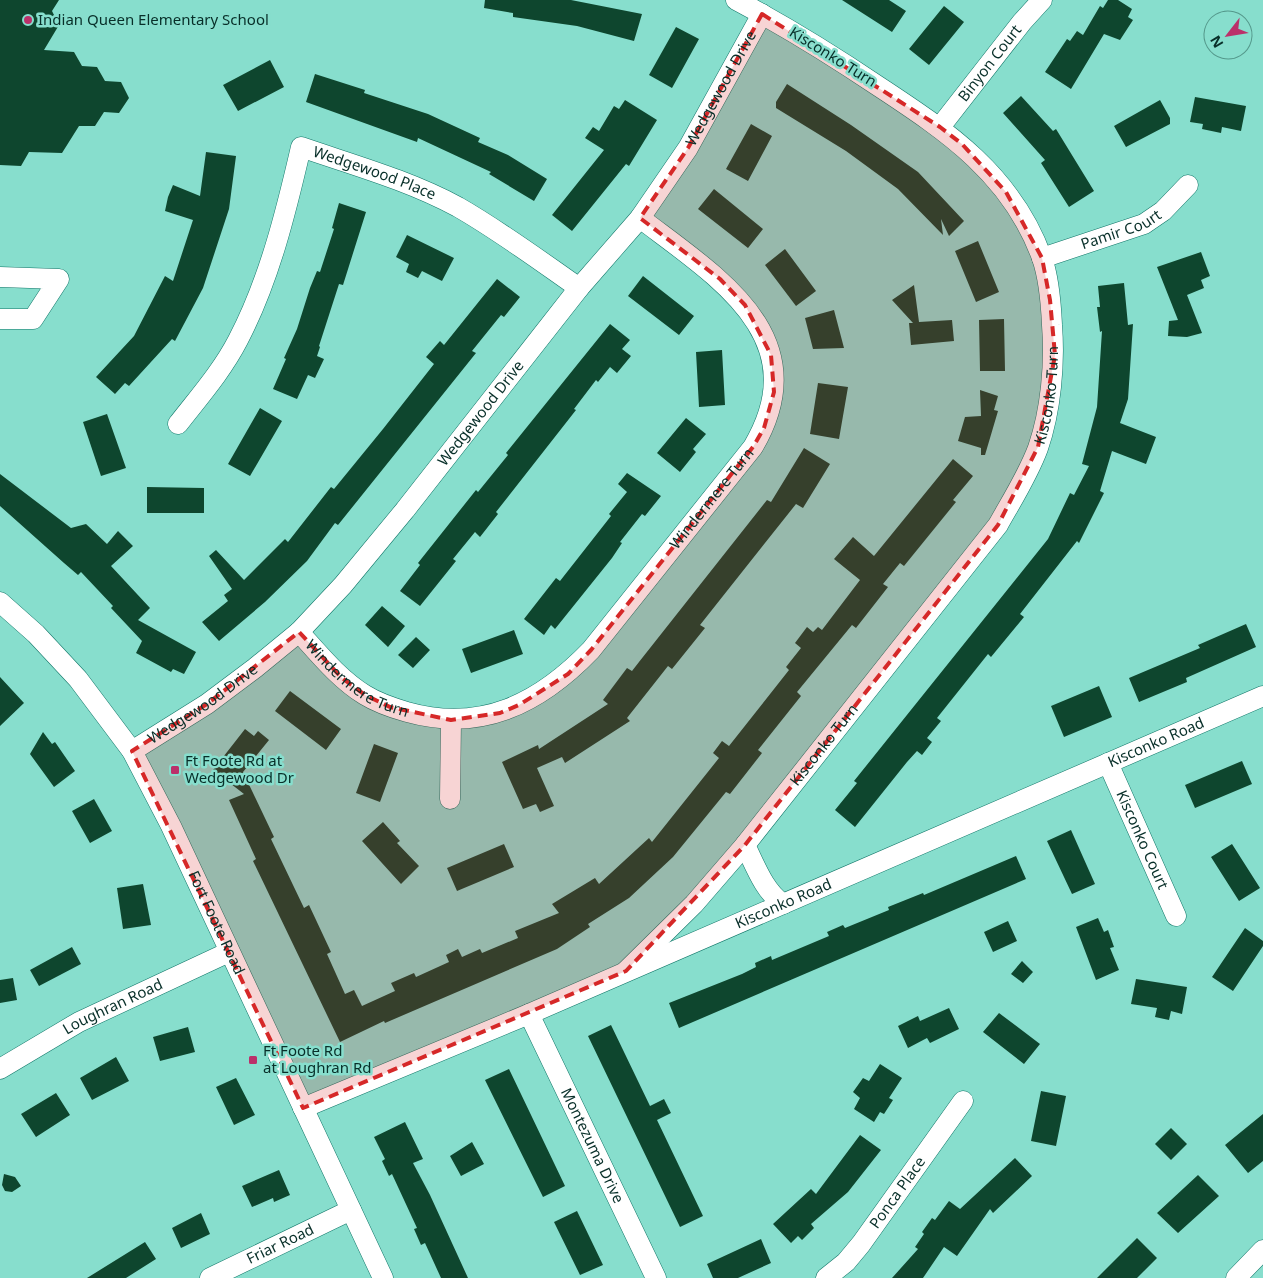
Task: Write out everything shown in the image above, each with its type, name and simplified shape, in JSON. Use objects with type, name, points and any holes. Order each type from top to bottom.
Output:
[{"type":"street","name":"Kisconko Turn","points":[[626,971],[694,904],[745,845],[998,525],[1024,480],[1038,447],[1055,355],[1050,300],[1042,258],[1025,223],[1006,192],[962,144],[940,127],[818,46],[736,0]]},
{"type":"street","name":"Binyon Court","points":[[940,127],[1022,22],[1042,0]]},
{"type":"street","name":"Wedgewood Drive","points":[[132,751],[207,704],[299,632],[343,585],[405,510],[578,288],[640,218],[688,148],[762,14]]},
{"type":"street","name":"Wedgewood Place","points":[[178,424],[217,374],[238,340],[258,294],[289,198],[301,147],[406,183],[457,207],[500,233],[578,288]]},
{"type":"street","name":"Pamir Court","points":[[1042,258],[1144,224],[1163,211],[1188,186]]},
{"type":"street","name":"Windermere Turn","points":[[299,632],[342,678],[365,695],[390,707],[422,716],[451,720],[500,713],[546,690],[568,674],[591,650],[739,466],[764,428],[771,410],[775,373],[770,355],[757,325],[745,305],[720,279],[640,218]]},
{"type":"street","points":[[0,277],[60,279],[33,319],[0,319]]},
{"type":"street","name":"Fort Foote Road","points":[[0,602],[36,634],[78,679],[132,751],[171,826],[383,1278]]},
{"type":"street","name":"Kisconko Road","points":[[303,1108],[529,1014],[1263,696]]},
{"type":"street","points":[[450,799],[451,720]]},
{"type":"street","name":"Kisconko Court","points":[[1108,763],[1176,916]]},
{"type":"street","points":[[745,845],[767,887],[775,899],[783,904]]},
{"type":"street","name":"Loughran Road","points":[[0,1069],[79,1022],[229,952]]},
{"type":"street","name":"Montezuma Drive","points":[[529,1014],[656,1278]]},
{"type":"street","name":"Ponca Place","points":[[826,1278],[846,1262],[866,1238],[963,1101]]},
{"type":"street","name":"Friar Road","points":[[210,1278],[351,1210]]},
{"type":"street","points":[[1236,1278],[1263,1250]]},
{"type":"highlighted area","points":[[762,14],[940,127],[962,144],[1006,192],[1042,258],[1050,300],[1055,355],[1038,447],[998,525],[745,845],[626,971],[303,1108],[132,751],[207,704],[299,632],[342,678],[365,695],[390,707],[451,720],[500,713],[519,705],[568,674],[591,650],[753,447],[764,428],[774,392],[771,355],[745,305],[720,279],[640,218],[688,148]]},
{"type":"building","points":[[0,0],[59,0],[52,11],[59,25],[44,50],[74,52],[82,66],[97,67],[105,81],[121,82],[129,98],[119,113],[104,112],[95,126],[79,126],[62,153],[29,152],[21,166],[0,165]]},
{"type":"building","points":[[485,0],[571,0],[642,14],[634,41],[577,26],[513,17],[513,13],[484,8]]},
{"type":"building","points":[[842,0],[889,0],[906,11],[892,32]]},
{"type":"building","points":[[1108,0],[1118,0],[1132,9],[1128,17],[1133,20],[1120,40],[1104,34],[1071,89],[1045,72],[1067,39],[1070,41],[1077,31],[1083,35],[1100,6],[1103,8]]},
{"type":"building","points":[[944,6],[964,22],[929,65],[909,49]]},
{"type":"building","points":[[676,27],[699,39],[672,88],[649,75]]},
{"type":"building","points":[[270,60],[284,87],[238,111],[223,85]]},
{"type":"building","points":[[315,74],[365,90],[364,93],[428,114],[480,138],[478,142],[508,155],[547,179],[534,201],[489,174],[491,172],[418,138],[417,142],[306,102]]},
{"type":"building","points":[[787,84],[851,125],[918,172],[964,221],[949,236],[941,219],[943,235],[898,189],[846,151],[776,108],[776,102]]},
{"type":"building","points":[[1021,96],[1053,131],[1056,129],[1094,191],[1069,207],[1041,163],[1045,160],[1003,113]]},
{"type":"building","points":[[1195,97],[1246,106],[1241,131],[1222,127],[1221,133],[1202,129],[1203,124],[1190,122]]},
{"type":"building","points":[[625,100],[657,120],[629,166],[626,164],[572,231],[552,215],[604,150],[585,138],[593,127],[599,131],[614,106],[619,109]]},
{"type":"building","points":[[1160,100],[1170,118],[1170,124],[1126,147],[1114,126]]},
{"type":"building","points":[[751,124],[772,136],[748,181],[726,169]]},
{"type":"building","points":[[206,152],[236,156],[229,209],[203,288],[175,341],[172,339],[129,386],[125,383],[115,394],[96,377],[134,336],[165,276],[173,281],[193,220],[165,211],[168,197],[173,185],[200,196]]},
{"type":"building","points":[[714,189],[763,229],[748,248],[698,209]]},
{"type":"building","points":[[339,203],[366,212],[343,285],[339,284],[319,346],[317,356],[324,359],[315,378],[308,375],[297,399],[273,389],[297,329],[310,288],[317,271],[320,272],[334,229],[332,228]]},
{"type":"building","points":[[407,235],[454,258],[442,281],[422,271],[418,278],[406,272],[409,264],[396,257]]},
{"type":"building","points":[[978,241],[999,292],[976,302],[955,251]]},
{"type":"building","points":[[785,249],[816,291],[796,306],[765,265]]},
{"type":"building","points":[[1201,252],[1210,276],[1201,280],[1204,288],[1187,295],[1202,333],[1187,337],[1168,336],[1169,321],[1178,320],[1157,267]]},
{"type":"building","points":[[643,276],[694,316],[679,335],[628,296]]},
{"type":"building","points":[[497,279],[520,297],[504,317],[501,315],[472,351],[476,353],[338,525],[335,523],[307,561],[265,602],[219,641],[202,622],[228,601],[224,595],[232,589],[209,556],[216,550],[244,580],[285,539],[288,542],[331,487],[334,489],[434,364],[426,357],[440,341],[444,345]]},
{"type":"building","points":[[1124,283],[1128,325],[1133,324],[1128,399],[1120,423],[1156,437],[1146,464],[1112,451],[1100,491],[1104,493],[1079,543],[1077,541],[1020,614],[1024,617],[991,657],[988,654],[937,718],[941,721],[927,738],[932,742],[922,755],[917,751],[855,827],[835,810],[857,783],[854,781],[1048,539],[1070,493],[1074,495],[1089,466],[1082,464],[1097,407],[1102,331],[1100,332],[1097,307],[1100,307],[1098,286]]},
{"type":"building","points":[[914,285],[919,322],[952,320],[954,341],[911,345],[909,323],[913,323],[892,300]]},
{"type":"building","points":[[834,310],[844,348],[813,349],[805,318]]},
{"type":"building","points":[[1004,319],[1005,371],[980,371],[979,320]]},
{"type":"building","points":[[610,324],[630,340],[622,349],[631,356],[617,373],[610,367],[598,382],[596,380],[574,409],[576,410],[496,512],[498,514],[480,537],[475,532],[453,559],[456,561],[420,606],[400,591],[420,565],[418,563],[476,490],[478,492],[508,455],[506,453]]},
{"type":"building","points":[[722,350],[725,405],[699,407],[696,352]]},
{"type":"building","points":[[818,383],[848,387],[839,439],[810,434]]},
{"type":"building","points":[[980,390],[998,396],[994,410],[998,411],[985,455],[981,455],[981,448],[958,441],[965,417],[981,416]]},
{"type":"building","points":[[260,408],[282,421],[250,476],[228,464]]},
{"type":"building","points":[[107,414],[126,468],[101,476],[83,422]]},
{"type":"building","points":[[686,418],[706,434],[693,449],[696,452],[680,472],[657,453]]},
{"type":"building","points":[[804,448],[830,464],[803,508],[796,504],[700,625],[705,628],[672,669],[668,666],[627,718],[630,721],[565,763],[562,757],[537,768],[554,806],[540,812],[536,804],[523,809],[502,762],[538,745],[539,749],[608,704],[603,700],[627,668],[632,671],[767,500],[771,502]]},
{"type":"building","points":[[953,459],[973,476],[953,500],[956,502],[904,566],[900,563],[883,584],[888,587],[856,628],[852,625],[797,692],[801,696],[758,750],[762,753],[730,794],[726,792],[673,857],[629,898],[588,924],[590,927],[557,949],[385,1023],[384,1021],[340,1042],[253,861],[256,859],[229,800],[244,794],[213,770],[245,729],[254,736],[258,731],[269,740],[243,772],[274,837],[271,839],[304,908],[309,905],[331,952],[327,954],[345,994],[354,990],[362,1006],[395,991],[391,983],[414,973],[416,977],[449,962],[446,955],[458,949],[462,957],[480,949],[482,953],[518,938],[515,931],[559,913],[552,904],[595,878],[599,884],[649,838],[652,842],[719,758],[713,753],[722,741],[729,746],[789,670],[786,667],[801,648],[795,643],[807,627],[813,632],[818,627],[822,630],[860,580],[834,559],[853,537],[874,556]]},
{"type":"building","points":[[627,473],[661,496],[645,516],[642,514],[620,542],[622,543],[612,558],[555,629],[551,625],[544,635],[524,619],[556,578],[560,581],[611,516],[609,514],[627,492],[618,484]]},
{"type":"building","points":[[0,474],[71,528],[86,524],[107,544],[118,531],[133,546],[111,566],[150,608],[138,620],[196,652],[184,674],[173,669],[171,672],[136,653],[142,641],[111,608],[113,606],[81,572],[78,575],[0,506]]},
{"type":"building","points":[[147,487],[204,488],[204,513],[147,513]]},
{"type":"building","points":[[382,606],[405,626],[388,647],[365,625]]},
{"type":"building","points":[[1246,624],[1256,647],[1186,678],[1187,682],[1139,702],[1129,678],[1200,648],[1198,645]]},
{"type":"building","points":[[514,630],[523,654],[471,673],[462,649]]},
{"type":"building","points":[[416,637],[430,650],[413,668],[398,655]]},
{"type":"building","points":[[0,677],[24,703],[0,726]]},
{"type":"building","points":[[1099,686],[1112,717],[1064,737],[1051,706]]},
{"type":"building","points":[[290,691],[341,729],[326,750],[275,711]]},
{"type":"building","points":[[43,732],[52,744],[55,742],[75,771],[54,787],[30,754]]},
{"type":"building","points":[[374,744],[398,753],[380,802],[356,793]]},
{"type":"building","points":[[1242,761],[1252,784],[1195,808],[1185,785]]},
{"type":"building","points":[[94,799],[112,831],[90,843],[72,811]]},
{"type":"building","points":[[383,822],[400,841],[397,843],[419,866],[401,884],[362,841]]},
{"type":"building","points":[[1071,830],[1095,884],[1072,894],[1047,841]]},
{"type":"building","points":[[504,844],[514,867],[457,891],[447,868]]},
{"type":"building","points":[[1232,844],[1260,888],[1239,901],[1211,857]]},
{"type":"building","points":[[1016,856],[1026,879],[679,1028],[669,1003],[742,974],[756,967],[755,963],[771,956],[772,960],[829,936],[827,932],[843,925],[845,928],[889,910],[888,907],[923,893],[924,895]]},
{"type":"building","points":[[143,884],[151,925],[123,929],[117,888]]},
{"type":"building","points":[[1098,918],[1104,932],[1108,930],[1114,947],[1110,948],[1119,970],[1096,980],[1076,927]]},
{"type":"building","points":[[1008,921],[1017,941],[993,952],[984,932]]},
{"type":"building","points":[[1245,928],[1263,941],[1263,946],[1233,991],[1212,977]]},
{"type":"building","points":[[72,947],[81,964],[39,986],[30,970]]},
{"type":"building","points":[[1022,961],[1033,972],[1023,983],[1011,974]]},
{"type":"building","points":[[13,978],[17,1000],[0,1003],[0,980]]},
{"type":"building","points":[[1136,979],[1187,987],[1182,1014],[1171,1011],[1169,1020],[1155,1017],[1157,1008],[1131,1004]]},
{"type":"building","points":[[949,1008],[959,1029],[930,1043],[927,1038],[908,1048],[898,1026],[918,1016],[920,1021]]},
{"type":"building","points":[[999,1013],[1040,1044],[1024,1064],[983,1032]]},
{"type":"building","points":[[611,1025],[650,1106],[664,1099],[671,1113],[657,1120],[703,1216],[680,1227],[588,1036]]},
{"type":"building","points":[[188,1027],[195,1052],[160,1061],[153,1037]]},
{"type":"building","points":[[116,1057],[129,1081],[92,1100],[80,1078]]},
{"type":"building","points":[[880,1064],[902,1078],[889,1098],[893,1100],[884,1114],[880,1112],[874,1122],[854,1109],[860,1098],[853,1092],[863,1078],[869,1081]]},
{"type":"building","points":[[509,1069],[565,1186],[543,1197],[485,1080]]},
{"type":"building","points":[[236,1078],[255,1115],[234,1125],[216,1087]]},
{"type":"building","points":[[1041,1091],[1066,1096],[1056,1146],[1031,1141]]},
{"type":"building","points":[[56,1093],[70,1115],[36,1137],[21,1114]]},
{"type":"building","points":[[1263,1114],[1263,1161],[1248,1173],[1225,1145]]},
{"type":"building","points":[[405,1122],[423,1159],[413,1163],[430,1195],[468,1278],[441,1278],[425,1243],[421,1245],[414,1229],[417,1228],[392,1174],[389,1176],[382,1161],[385,1159],[374,1137]]},
{"type":"building","points":[[1171,1128],[1187,1144],[1171,1160],[1155,1144]]},
{"type":"building","points":[[860,1135],[881,1150],[848,1192],[811,1224],[814,1228],[802,1240],[798,1236],[791,1243],[773,1224],[811,1189],[816,1194]]},
{"type":"building","points":[[472,1142],[484,1164],[461,1176],[450,1156]]},
{"type":"building","points":[[1015,1158],[1032,1176],[993,1213],[990,1209],[957,1256],[944,1247],[923,1278],[892,1278],[918,1249],[915,1247],[924,1234],[922,1232],[932,1218],[935,1220],[949,1201],[960,1209]]},
{"type":"building","points":[[279,1170],[290,1195],[274,1202],[273,1198],[252,1207],[242,1186]]},
{"type":"building","points":[[4,1174],[15,1177],[21,1186],[12,1192],[5,1191],[2,1185]]},
{"type":"building","points":[[1198,1175],[1219,1196],[1178,1233],[1157,1213]]},
{"type":"building","points":[[577,1211],[603,1265],[580,1275],[554,1222]]},
{"type":"building","points":[[201,1213],[210,1234],[181,1248],[172,1228]]},
{"type":"building","points":[[1137,1238],[1157,1258],[1137,1278],[1097,1278]]},
{"type":"building","points":[[761,1239],[771,1263],[738,1278],[713,1278],[707,1264]]},
{"type":"building","points":[[145,1242],[156,1259],[126,1278],[87,1278]]},
{"type":"place","name":"Indian Queen Elementary School","points":[[28,20]]},
{"type":"place","name":"Ft Foote Rd at Wedgewood Dr","points":[[175,770]]},
{"type":"place","name":"Ft Foote Rd at Loughran Rd","points":[[253,1060]]}]
